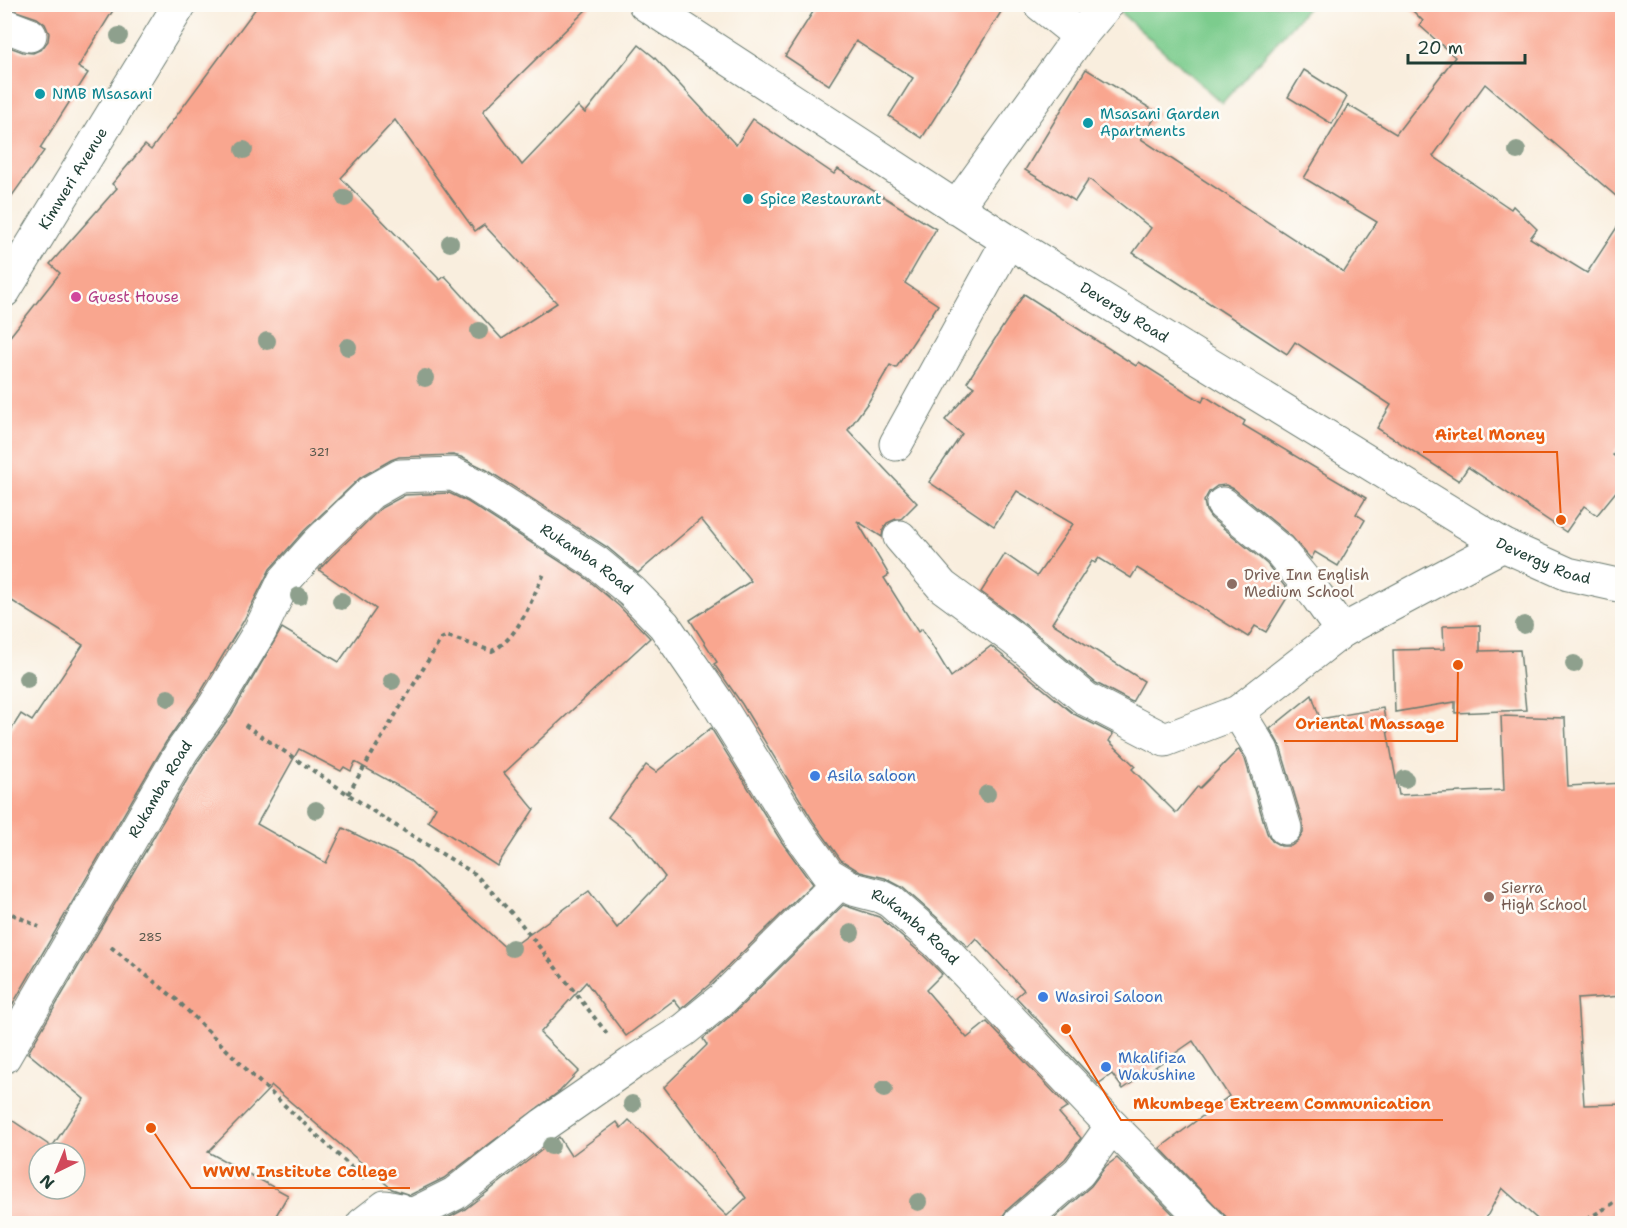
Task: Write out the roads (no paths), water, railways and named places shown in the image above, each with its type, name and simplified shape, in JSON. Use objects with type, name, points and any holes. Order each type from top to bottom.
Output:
[{"type":"street","name":"Kimweri Avenue","points":[[4,291],[180,4]]},
{"type":"street","name":"Devergy Road","points":[[645,4],[1008,242],[1503,545],[1568,574],[1623,586]]},
{"type":"street","points":[[1040,4],[1080,36]]},
{"type":"street","points":[[956,208],[1080,36],[1107,4]]},
{"type":"street","points":[[896,444],[1008,242]]},
{"type":"street","name":"Rukamba Road","points":[[4,1057],[182,751],[215,705],[260,631],[284,581],[316,544],[370,493],[400,476],[453,474],[477,486],[597,564],[632,592],[664,625],[717,702],[819,865],[828,874],[853,889],[880,896],[906,914],[937,942],[1209,1224]]},
{"type":"street","points":[[1224,504],[1280,551],[1342,631]]},
{"type":"street","points":[[900,537],[942,586],[1015,640],[1086,699],[1165,740],[1238,712],[1342,631],[1503,545]]},
{"type":"street","points":[[1238,712],[1263,751],[1285,828]]},
{"type":"street","points":[[393,1218],[454,1194],[543,1125],[684,1030],[722,999],[840,882]]},
{"type":"street","points":[[1019,1224],[1079,1172],[1112,1126]]},
{"type":"place","name":"NMB Msasani","points":[[40,94]]},
{"type":"place","name":"Msasani Garden Apartments","points":[[1088,123]]},
{"type":"place","name":"Spice Restaurant","points":[[748,199]]},
{"type":"place","name":"Guest House","points":[[76,297]]},
{"type":"place","name":"Airtel Money","points":[[1561,520]]},
{"type":"place","name":"Drive Inn English Medium School","points":[[1232,584]]},
{"type":"place","name":"Oriental Massage","points":[[1458,665]]},
{"type":"place","name":"Asila saloon","points":[[815,776]]},
{"type":"place","name":"Sierra High School","points":[[1489,897]]},
{"type":"place","name":"Wasiroi Saloon","points":[[1043,997]]},
{"type":"place","name":"Mkumbege Extreem Communication","points":[[1066,1029]]},
{"type":"place","name":"Mkalifiza Wakushine","points":[[1106,1067]]},
{"type":"place","name":"WWW Institute College","points":[[151,1128]]}]
